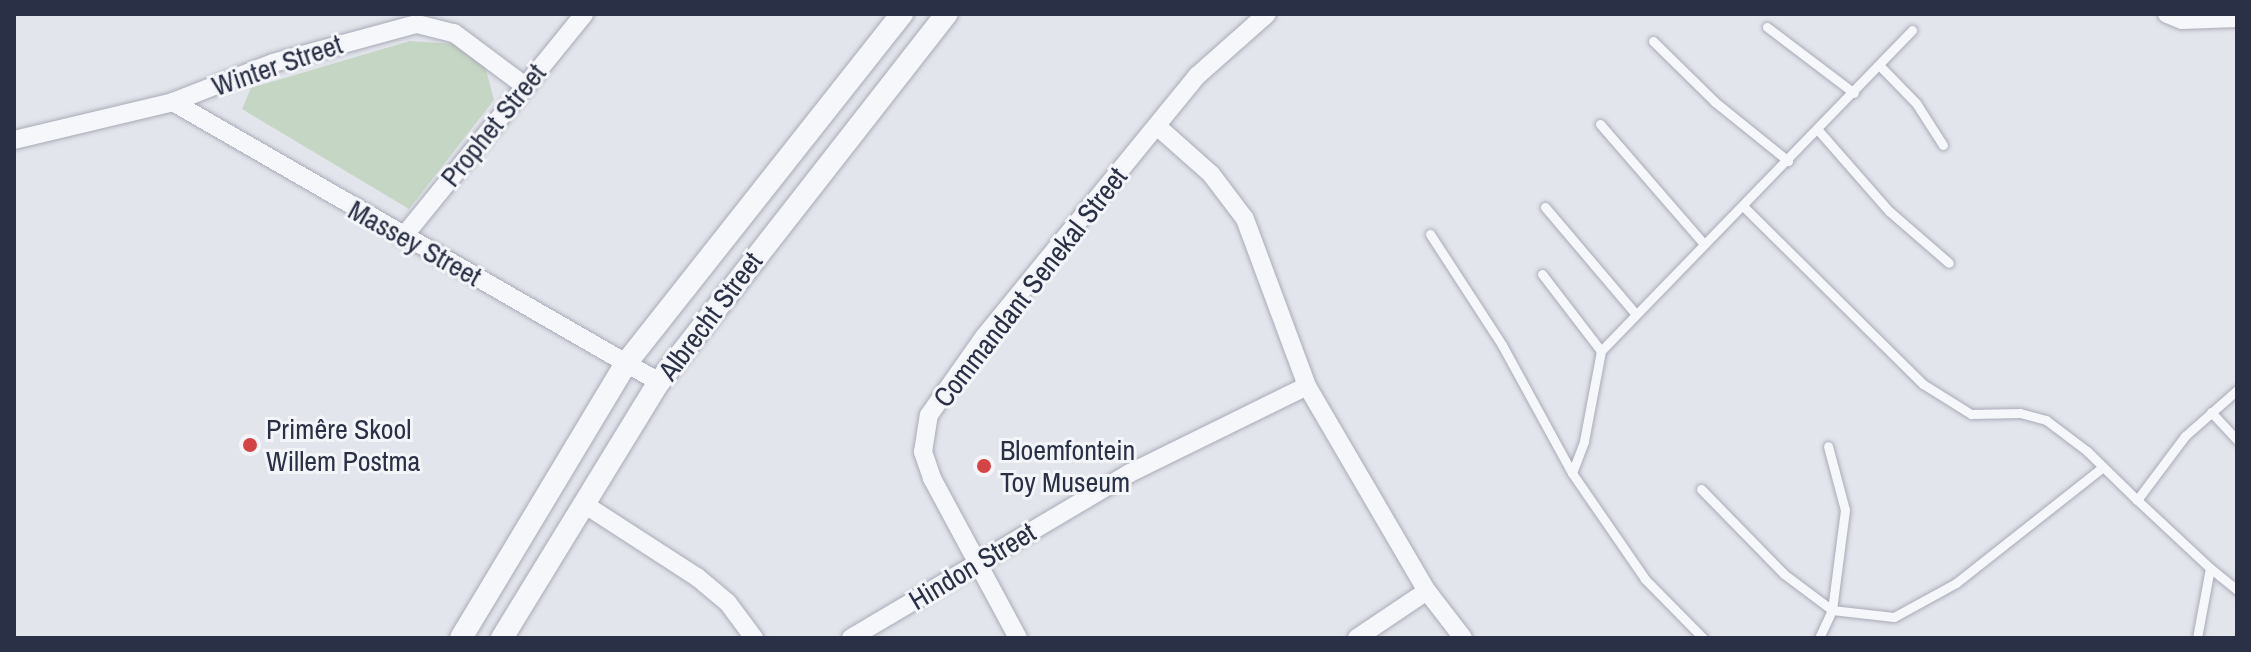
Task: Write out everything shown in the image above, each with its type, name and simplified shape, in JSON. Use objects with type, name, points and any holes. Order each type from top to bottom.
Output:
[{"type":"street","name":"Prophet Street","points":[[403,237],[584,14]]},
{"type":"street","name":"Albrecht Street","points":[[461,638],[627,362],[902,14]]},
{"type":"street","name":"Albrecht Street","points":[[502,638],[659,382],[947,14]]},
{"type":"street","name":"Commandant Senekal Street","points":[[1018,638],[975,564],[923,452],[929,415],[984,337],[1198,75],[1267,14]]},
{"type":"street","points":[[2167,14],[2182,20],[2237,18]]},
{"type":"street","name":"Winter Street","points":[[14,140],[173,102],[273,63],[417,24],[454,33],[525,86]]},
{"type":"street","name":"Massey Street","points":[[173,102],[659,382]]},
{"type":"street","points":[[1158,127],[1211,174],[1245,219],[1307,386],[1427,591],[1463,638]]},
{"type":"street","name":"Hindon Street","points":[[851,638],[1130,473],[1307,386]]},
{"type":"street","points":[[584,504],[697,577],[728,603],[754,638]]},
{"type":"street","points":[[1357,638],[1427,591]]},
{"type":"lane","points":[[1767,27],[1854,93]]},
{"type":"lane","points":[[1572,473],[1584,441],[1601,351],[1912,30]]},
{"type":"lane","points":[[1653,41],[1715,102],[1788,161]]},
{"type":"lane","points":[[1879,65],[1916,103],[1943,145]]},
{"type":"lane","points":[[1600,124],[1703,243]]},
{"type":"lane","points":[[1818,130],[1889,211],[1949,263]]},
{"type":"lane","points":[[1743,206],[1923,384],[1971,414],[2032,414],[2103,467],[2237,590]]},
{"type":"lane","points":[[1545,207],[1635,313]]},
{"type":"lane","points":[[1430,234],[1502,345],[1572,473],[1645,579],[1703,638]]},
{"type":"lane","points":[[1542,274],[1601,351]]},
{"type":"lane","points":[[2137,500],[2211,412],[2237,390]]},
{"type":"lane","points":[[2211,412],[2237,440]]},
{"type":"lane","points":[[1819,638],[1832,610],[1845,510],[1828,446]]},
{"type":"lane","points":[[1701,489],[1784,574],[1832,610],[1894,617],[1921,605],[2103,467]]},
{"type":"lane","points":[[2197,638],[2210,568]]},
{"type":"green space","points":[[410,41],[454,44],[485,66],[494,100],[409,209],[242,109],[251,88]]},
{"type":"place","name":"Primêre Skool Willem Postma","points":[[250,445]]},
{"type":"place","name":"Bloemfontein Toy Museum","points":[[984,466]]}]
